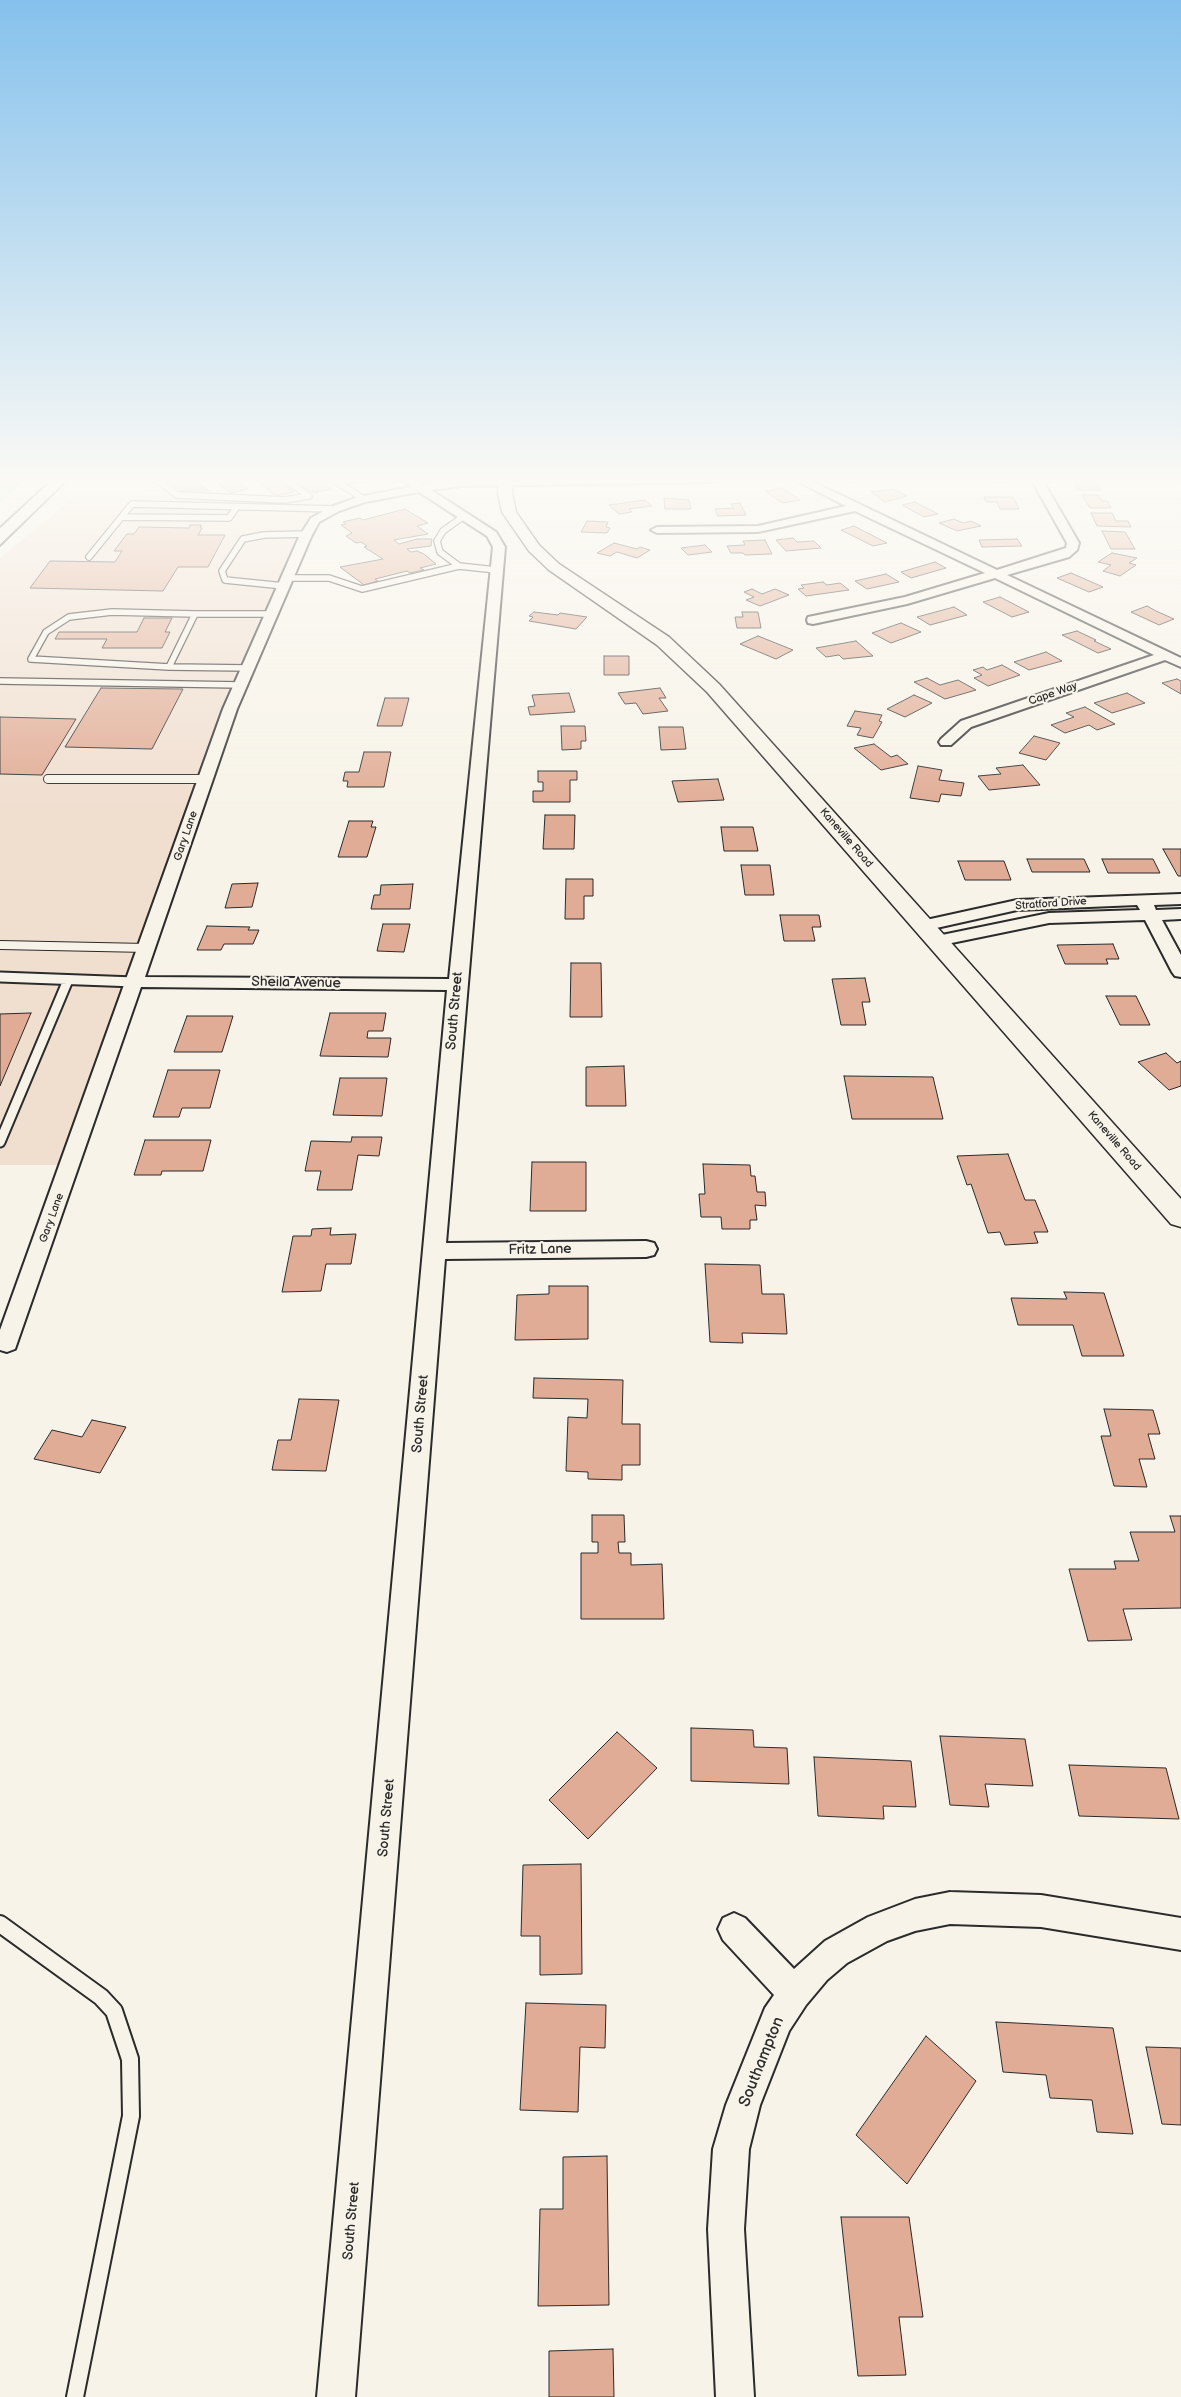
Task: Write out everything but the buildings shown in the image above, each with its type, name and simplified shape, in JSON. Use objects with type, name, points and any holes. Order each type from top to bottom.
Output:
[{"type":"main road","name":"Kaneville Road","points":[[590,591],[644,628],[688,664],[737,715],[1181,1217]]},
{"type":"street","name":"Gary Lane","points":[[7,1343],[240,685],[282,591]]},
{"type":"street","name":"South Street","points":[[336,2397],[457,985],[494,591]]},
{"type":"street","points":[[812,620],[907,600],[939,591]]},
{"type":"street","points":[[1033,591],[1181,663]]},
{"type":"street","name":"Cape Way","points":[[946,742],[966,724],[1165,656]]},
{"type":"street","name":"Stratford Drive","points":[[930,933],[1147,907],[1181,899]]},
{"type":"street","points":[[1147,907],[1181,972]]},
{"type":"street","name":"Stratford Drive","points":[[1147,907],[1181,914]]},
{"type":"street","name":"Sheila Avenue","points":[[135,982],[457,985]]},
{"type":"street","name":"Fritz Lane","points":[[435,1251],[646,1249]]},
{"type":"street","name":"Southampton","points":[[735,2397],[726,2230],[731,2149],[743,2105],[777,2020],[794,1993],[816,1969],[836,1952],[870,1933],[915,1915],[950,1908],[1041,1911],[1181,1934]]},
{"type":"street","points":[[734,1929],[794,1993]]},
{"type":"lane","points":[[248,668],[169,667],[30,659],[46,632],[69,617],[112,612],[272,614]]},
{"type":"lane","points":[[169,667],[196,614]]},
{"type":"lane","points":[[0,682],[240,685]]},
{"type":"lane","points":[[48,779],[206,779]]},
{"type":"lane","points":[[0,945],[147,948]]},
{"type":"lane","points":[[0,978],[135,982]]},
{"type":"lane","points":[[0,1142],[3,1128],[68,980]]},
{"type":"lane","points":[[0,1924],[101,1997],[114,2011],[130,2059],[131,2116],[75,2397]]},
{"type":"shaded area","points":[[0,591],[275,591],[60,1165],[0,1165]]}]
